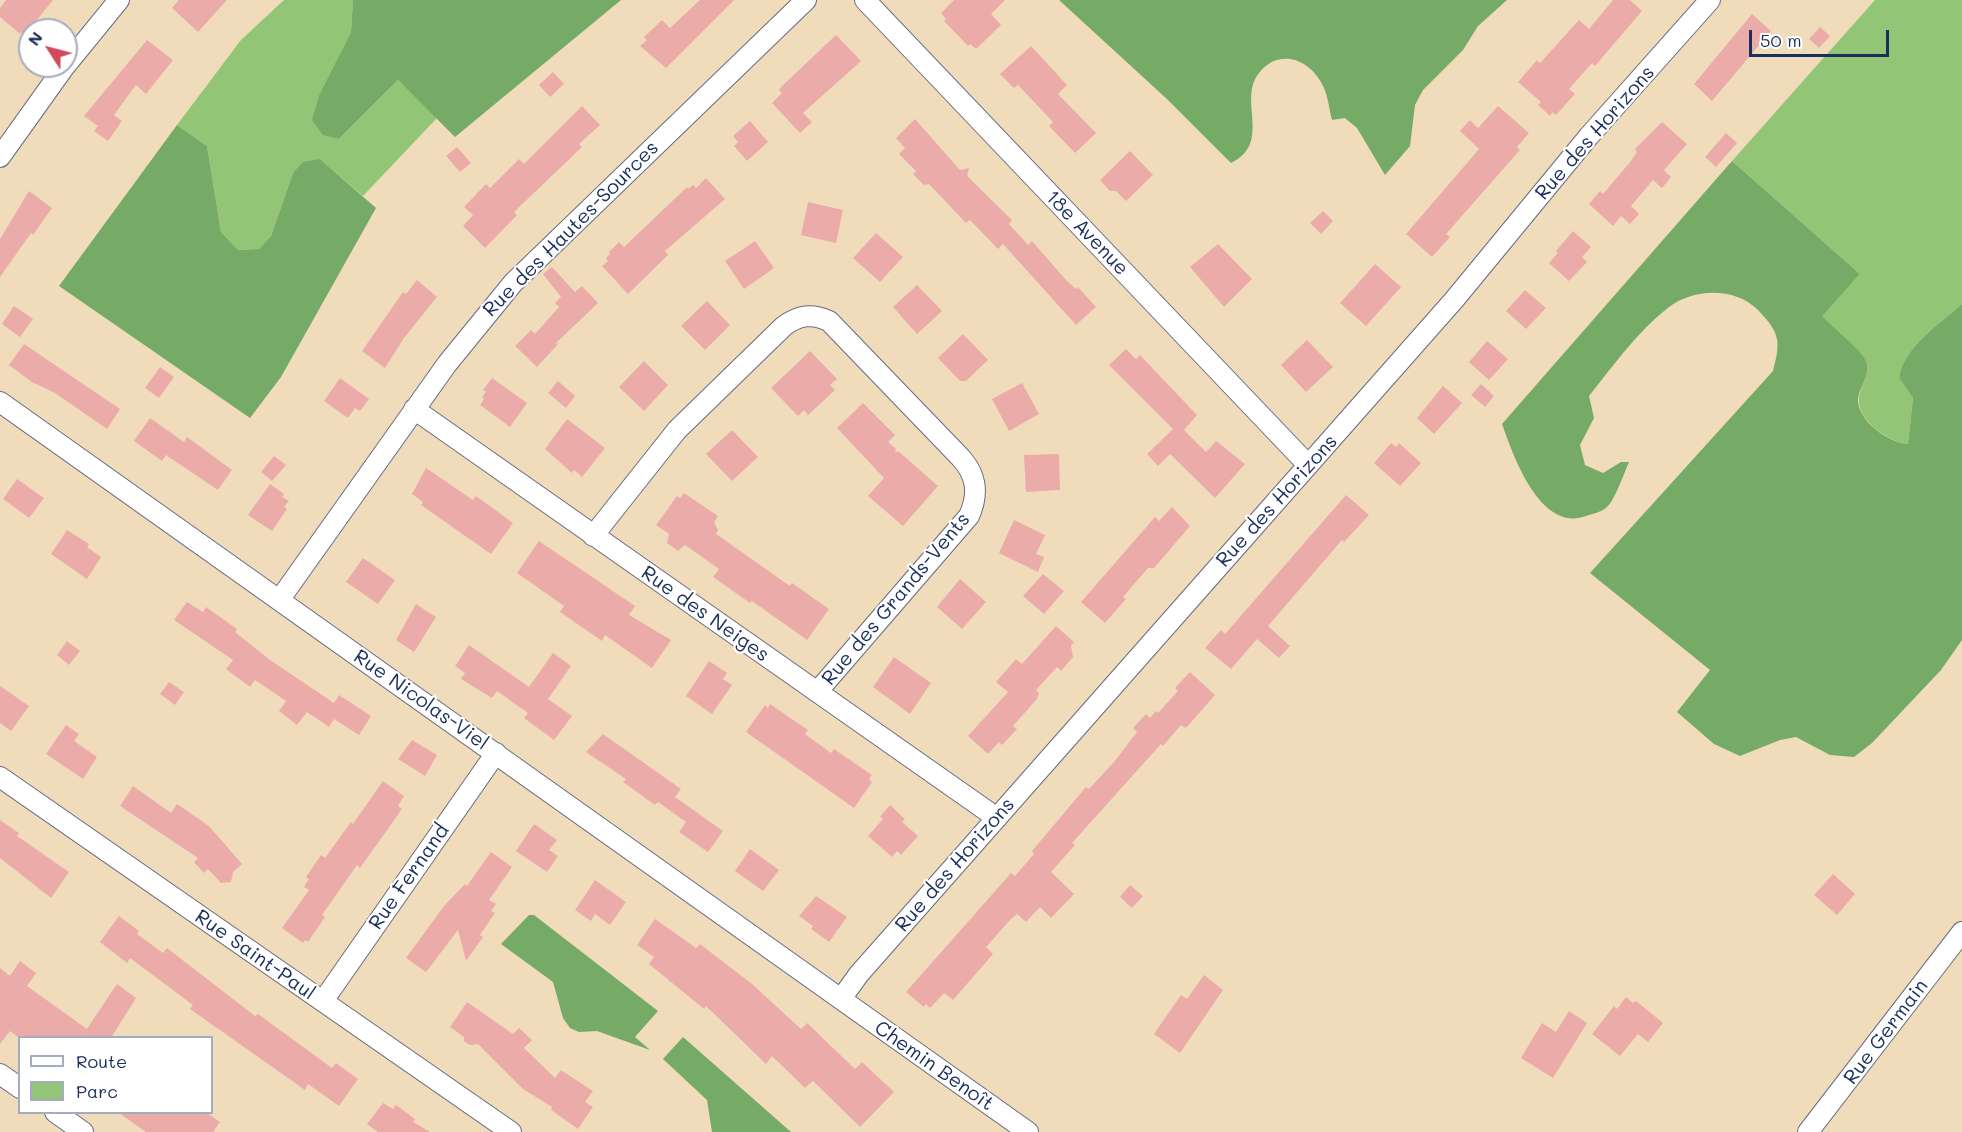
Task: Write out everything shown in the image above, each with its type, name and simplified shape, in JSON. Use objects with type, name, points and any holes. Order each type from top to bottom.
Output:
[{"type":"street","points":[[78,49],[119,0]]},
{"type":"street","name":"Rue des Hautes-Sources","points":[[280,599],[414,409],[479,322],[513,283],[806,0]]},
{"type":"street","name":"18e Avenue","points":[[865,0],[1308,465]]},
{"type":"street","name":"Rue des Horizons","points":[[841,999],[859,974],[1454,300],[1589,136],[1710,0]]},
{"type":"street","points":[[0,157],[56,78]]},
{"type":"street","name":"Rue des Grands-Vents","points":[[593,536],[677,430],[784,326],[801,316],[820,316],[829,321],[961,458],[975,479],[976,492],[969,516],[817,692]]},
{"type":"street","name":"Rue Nicolas-Viel","points":[[0,402],[841,999]]},
{"type":"street","name":"Rue des Neiges","points":[[414,409],[997,818]]},
{"type":"street","name":"Rue Fernand","points":[[323,1001],[496,753]]},
{"type":"street","name":"Rue Saint-Paul","points":[[0,777],[511,1132]]},
{"type":"street","name":"Rue Germain","points":[[1808,1132],[1962,932]]},
{"type":"street","name":"Chemin Benoît","points":[[841,999],[1028,1132]]},
{"type":"street","points":[[0,1074],[18,1087]]},
{"type":"street","points":[[56,1114],[83,1132]]},
{"type":"green space","points":[[284,0],[353,0],[351,32],[320,93],[339,139],[398,80],[437,118],[363,196],[320,159],[293,173],[271,236],[259,249],[238,250],[221,232],[207,146],[177,125],[241,40]]},
{"type":"green space","points":[[353,0],[621,0],[455,137],[398,80],[339,139],[323,135],[312,120],[320,93],[351,32]]},
{"type":"green space","points":[[1059,0],[1507,0],[1478,26],[1463,50],[1423,90],[1415,105],[1410,146],[1385,175],[1357,128],[1345,118],[1332,120],[1326,92],[1316,75],[1302,63],[1284,59],[1267,65],[1253,84],[1251,96],[1253,133],[1250,144],[1243,154],[1231,163],[1168,100]]},
{"type":"green space","points":[[1875,0],[1962,0],[1962,304],[1915,346],[1902,367],[1899,378],[1913,398],[1908,444],[1884,435],[1869,423],[1860,408],[1859,400],[1867,375],[1865,359],[1821,316],[1860,274],[1732,161]]},
{"type":"green space","points":[[177,125],[207,146],[221,232],[238,250],[259,249],[271,236],[293,173],[303,162],[320,159],[376,208],[281,377],[250,418],[59,286]]},
{"type":"green space","points":[[1732,161],[1860,274],[1822,316],[1865,359],[1867,370],[1859,395],[1859,408],[1876,430],[1892,440],[1908,444],[1913,398],[1899,378],[1907,356],[1924,337],[1962,304],[1962,640],[1941,670],[1872,743],[1854,757],[1830,755],[1796,737],[1780,740],[1740,756],[1714,744],[1677,712],[1710,670],[1590,573],[1773,371],[1778,345],[1777,338],[1771,325],[1758,310],[1749,302],[1726,294],[1702,294],[1679,301],[1658,316],[1636,338],[1589,396],[1594,418],[1580,445],[1585,465],[1603,473],[1621,462],[1629,462],[1613,499],[1600,512],[1570,518],[1555,513],[1542,503],[1521,471],[1502,424]]},
{"type":"green space","points":[[529,915],[534,915],[658,1011],[635,1037],[650,1050],[597,1031],[579,1032],[570,1028],[563,1018],[553,982],[501,944]]},
{"type":"green space","points":[[683,1037],[791,1132],[712,1132],[707,1100],[663,1059]]},
{"type":"building","points":[[6,0],[53,0],[38,18],[18,18],[18,32],[0,17],[0,8]]},
{"type":"building","points":[[179,0],[227,0],[198,32],[172,8]]},
{"type":"building","points":[[700,0],[734,0],[666,68],[640,46],[647,40],[644,37],[662,20],[670,28]]},
{"type":"building","points":[[954,0],[1005,0],[991,14],[1001,25],[976,49],[970,44],[968,46],[944,21],[946,19],[941,13]]},
{"type":"building","points":[[1613,0],[1630,0],[1642,11],[1595,66],[1592,63],[1569,89],[1575,94],[1556,115],[1553,112],[1550,116],[1538,105],[1541,102],[1518,82],[1537,60],[1540,63],[1579,20],[1589,29]]},
{"type":"building","points":[[1752,14],[1771,31],[1712,101],[1694,84]]},
{"type":"building","points":[[1820,27],[1830,36],[1819,48],[1809,39]]},
{"type":"building","points":[[836,35],[861,61],[803,113],[812,122],[800,133],[772,103],[782,93],[779,90],[782,86]]},
{"type":"building","points":[[147,40],[173,60],[146,94],[136,85],[114,115],[122,121],[108,141],[94,131],[98,126],[84,116]]},
{"type":"building","points":[[1031,46],[1067,85],[1058,94],[1096,133],[1075,153],[1049,126],[1053,122],[1018,85],[1014,88],[1000,74]]},
{"type":"building","points":[[553,72],[564,84],[550,97],[539,85]]},
{"type":"building","points":[[582,106],[600,125],[579,144],[582,147],[514,212],[517,215],[485,248],[463,226],[473,215],[464,207],[486,184],[490,188],[519,159],[524,164]]},
{"type":"building","points":[[1498,106],[1529,133],[1517,147],[1520,150],[1446,234],[1450,237],[1432,257],[1406,234],[1479,149],[1460,131],[1470,120],[1478,128]]},
{"type":"building","points":[[915,119],[960,170],[969,168],[967,176],[1012,220],[1009,224],[1028,245],[1032,241],[1066,280],[1076,289],[1078,287],[1096,307],[1076,325],[1003,244],[998,249],[970,220],[966,223],[929,184],[924,185],[913,174],[916,171],[899,154],[905,148],[896,138]]},
{"type":"building","points":[[750,121],[768,142],[747,161],[734,146],[738,142],[733,136]]},
{"type":"building","points":[[1662,122],[1687,144],[1664,170],[1671,177],[1662,188],[1653,180],[1631,206],[1639,214],[1630,224],[1621,216],[1613,226],[1589,204],[1600,191],[1603,194],[1631,161],[1637,152],[1635,149]]},
{"type":"building","points":[[1726,133],[1737,143],[1716,167],[1705,157]]},
{"type":"building","points":[[457,147],[471,163],[460,172],[446,156]]},
{"type":"building","points":[[1130,151],[1153,175],[1126,201],[1116,191],[1110,191],[1100,180]]},
{"type":"building","points":[[706,178],[725,199],[665,251],[668,255],[628,294],[602,266],[608,261],[606,258],[609,252],[619,242],[624,247],[687,187],[688,189],[693,185],[696,188]]},
{"type":"building","points":[[29,191],[52,208],[0,277],[0,239]]},
{"type":"building","points":[[808,202],[843,210],[836,243],[801,235]]},
{"type":"building","points":[[1323,211],[1333,221],[1321,234],[1310,223]]},
{"type":"building","points":[[1573,231],[1591,247],[1582,257],[1587,262],[1569,281],[1549,263]]},
{"type":"building","points":[[876,233],[903,257],[880,282],[853,258]]},
{"type":"building","points":[[755,241],[774,268],[744,289],[725,261]]},
{"type":"building","points":[[1218,244],[1252,279],[1224,307],[1190,267]]},
{"type":"building","points":[[1375,264],[1401,287],[1366,326],[1340,303]]},
{"type":"building","points":[[552,267],[575,292],[582,286],[598,303],[555,344],[559,343],[537,367],[515,346],[531,330],[535,334],[559,307],[555,303],[561,297],[543,274]]},
{"type":"building","points":[[417,280],[437,297],[404,338],[385,368],[362,351],[403,292],[406,294]]},
{"type":"building","points":[[917,285],[942,311],[917,334],[893,307]]},
{"type":"building","points":[[1525,290],[1546,308],[1526,329],[1506,311]]},
{"type":"building","points":[[707,301],[730,325],[705,350],[681,326]]},
{"type":"building","points":[[14,306],[33,319],[20,337],[2,324]]},
{"type":"building","points":[[963,334],[988,360],[966,381],[960,381],[938,358]]},
{"type":"building","points":[[1307,340],[1333,367],[1306,392],[1281,365]]},
{"type":"building","points":[[1487,341],[1508,359],[1489,380],[1469,362]]},
{"type":"building","points":[[24,344],[120,409],[107,429],[9,365]]},
{"type":"building","points":[[1126,349],[1136,359],[1140,355],[1197,415],[1184,430],[1206,452],[1216,441],[1245,464],[1215,498],[1170,454],[1158,466],[1147,454],[1173,429],[1109,365]]},
{"type":"building","points":[[810,351],[837,379],[830,385],[835,390],[808,415],[804,410],[798,416],[771,388]]},
{"type":"building","points":[[644,361],[668,385],[644,411],[619,387]]},
{"type":"building","points":[[160,367],[174,377],[159,398],[145,388]]},
{"type":"building","points":[[340,378],[369,399],[360,411],[355,408],[348,418],[324,401]]},
{"type":"building","points":[[492,378],[527,403],[510,427],[480,405],[486,392],[483,390]]},
{"type":"building","points":[[558,381],[575,396],[566,408],[548,393]]},
{"type":"building","points":[[1022,383],[1039,414],[1009,431],[992,399]]},
{"type":"building","points":[[1481,384],[1494,396],[1485,407],[1471,395]]},
{"type":"building","points":[[1443,386],[1462,403],[1434,434],[1417,418]]},
{"type":"building","points":[[863,403],[895,435],[888,442],[896,449],[895,453],[898,451],[938,486],[903,526],[868,496],[884,478],[837,428]]},
{"type":"building","points":[[150,418],[184,442],[187,437],[232,470],[218,490],[166,455],[162,461],[134,441]]},
{"type":"building","points":[[567,419],[605,448],[582,477],[574,470],[572,473],[545,449]]},
{"type":"building","points":[[732,430],[758,457],[732,481],[706,454]]},
{"type":"building","points":[[1391,443],[1396,447],[1399,443],[1421,463],[1400,486],[1374,463]]},
{"type":"building","points":[[1059,454],[1060,490],[1026,492],[1024,455]]},
{"type":"building","points":[[274,456],[286,465],[272,481],[261,472]]},
{"type":"building","points":[[426,468],[473,500],[476,496],[513,523],[491,554],[421,505],[423,502],[412,494]]},
{"type":"building","points":[[17,479],[44,498],[29,518],[3,499]]},
{"type":"building","points":[[270,484],[284,494],[282,497],[289,501],[284,507],[287,509],[272,531],[248,515]]},
{"type":"building","points":[[684,493],[718,516],[714,522],[718,530],[716,534],[790,586],[792,583],[829,609],[807,640],[713,577],[719,569],[685,545],[678,551],[667,543],[669,534],[656,525],[677,496],[680,498]]},
{"type":"building","points":[[1346,495],[1369,515],[1344,542],[1342,540],[1268,626],[1290,646],[1279,658],[1257,639],[1231,669],[1205,648],[1221,630],[1225,634]]},
{"type":"building","points":[[1172,507],[1190,526],[1154,568],[1148,568],[1123,597],[1126,599],[1105,623],[1081,602],[1155,517],[1159,521]]},
{"type":"building","points":[[1014,520],[1045,535],[1036,554],[1044,557],[1038,572],[999,553]]},
{"type":"building","points":[[67,530],[89,544],[87,547],[101,557],[87,579],[51,554]]},
{"type":"building","points":[[539,541],[635,606],[629,615],[671,640],[652,668],[605,635],[602,641],[560,612],[564,606],[517,573]]},
{"type":"building","points":[[363,558],[395,580],[378,604],[346,582]]},
{"type":"building","points":[[1043,574],[1064,591],[1044,614],[1023,596]]},
{"type":"building","points":[[960,579],[986,602],[962,629],[937,607]]},
{"type":"building","points":[[187,602],[203,612],[206,607],[237,629],[235,632],[270,660],[334,703],[339,695],[371,716],[359,735],[334,719],[329,727],[307,712],[297,725],[279,711],[286,701],[255,680],[250,687],[226,669],[233,660],[174,620]]},
{"type":"building","points":[[416,604],[436,617],[414,652],[396,640]]},
{"type":"building","points":[[1056,626],[1074,642],[1071,646],[1073,657],[1061,671],[1057,667],[1036,690],[1039,693],[1037,699],[1013,726],[1017,729],[1002,745],[999,742],[988,754],[968,736],[1008,692],[996,682],[1016,659],[1022,664]]},
{"type":"building","points":[[67,641],[80,651],[69,665],[57,655]]},
{"type":"building","points":[[469,645],[529,687],[553,653],[571,666],[548,699],[572,716],[554,740],[524,718],[528,713],[497,691],[492,698],[461,679],[465,673],[455,666]]},
{"type":"building","points":[[894,657],[931,683],[910,714],[873,687]]},
{"type":"building","points":[[709,661],[727,673],[723,679],[732,685],[712,714],[686,696]]},
{"type":"building","points":[[1190,672],[1215,695],[1186,728],[1181,725],[1163,746],[1161,744],[1072,843],[1075,845],[1051,872],[1074,894],[1051,918],[1040,907],[1026,922],[1017,914],[1010,920],[986,947],[993,954],[953,1000],[944,993],[930,1008],[926,1004],[924,1007],[906,992],[1011,873],[1015,876],[1034,854],[1032,851],[1086,787],[1089,789],[1114,762],[1137,732],[1133,728],[1146,714],[1150,718],[1156,711],[1158,713],[1178,691],[1175,688]]},
{"type":"building","points":[[169,682],[184,692],[175,705],[160,694]]},
{"type":"building","points":[[0,686],[29,706],[11,731],[0,723]]},
{"type":"building","points":[[770,704],[808,730],[805,734],[831,753],[834,749],[872,775],[869,779],[872,782],[854,808],[746,732],[765,705],[768,708]]},
{"type":"building","points":[[66,725],[79,734],[74,741],[97,757],[83,779],[46,754]]},
{"type":"building","points":[[603,734],[681,789],[675,797],[723,831],[708,852],[679,832],[686,822],[658,802],[655,805],[623,782],[626,779],[586,752]]},
{"type":"building","points":[[412,740],[437,755],[425,776],[398,759]]},
{"type":"building","points":[[383,781],[404,796],[398,806],[402,809],[360,868],[357,865],[322,915],[325,917],[308,942],[305,940],[303,943],[282,928],[309,890],[304,887],[309,879],[306,877],[321,855],[325,858],[351,822],[353,824]]},
{"type":"building","points":[[133,786],[171,813],[177,804],[209,826],[242,864],[233,872],[231,882],[221,883],[208,869],[204,873],[194,862],[198,858],[120,806]]},
{"type":"building","points":[[890,805],[905,819],[902,822],[918,836],[901,855],[897,851],[892,857],[868,836],[883,819],[880,817]]},
{"type":"building","points":[[0,820],[19,833],[17,836],[69,872],[51,898],[0,858]]},
{"type":"building","points":[[534,824],[557,840],[549,850],[558,856],[547,872],[516,851]]},
{"type":"building","points":[[750,849],[779,870],[763,891],[735,871]]},
{"type":"building","points":[[491,852],[512,867],[489,900],[496,904],[491,911],[495,913],[480,935],[483,937],[466,961],[458,930],[426,972],[406,958],[444,906],[465,884],[467,886]]},
{"type":"building","points":[[1833,874],[1855,894],[1837,915],[1814,895]]},
{"type":"building","points":[[595,880],[626,902],[610,925],[595,914],[591,921],[575,910]]},
{"type":"building","points":[[1130,885],[1143,896],[1132,908],[1120,897]]},
{"type":"building","points":[[816,896],[847,917],[829,942],[811,929],[813,926],[799,916]]},
{"type":"building","points":[[119,916],[139,931],[137,934],[163,953],[167,948],[255,1016],[258,1014],[332,1068],[336,1063],[358,1079],[339,1106],[308,1084],[305,1090],[190,1009],[193,1005],[130,958],[127,963],[100,942]]},
{"type":"building","points":[[655,919],[696,948],[700,944],[752,984],[801,1029],[807,1023],[855,1069],[862,1062],[894,1092],[860,1127],[813,1081],[805,1088],[772,1056],[766,1064],[706,1006],[704,1009],[649,964],[654,957],[637,945]]},
{"type":"building","points":[[20,961],[36,973],[27,986],[87,1029],[117,984],[136,998],[112,1036],[18,1037],[10,1031],[0,1044],[0,968],[10,976]]},
{"type":"building","points":[[1204,975],[1223,990],[1180,1053],[1154,1034],[1181,995],[1187,999]]},
{"type":"building","points":[[1626,997],[1633,1003],[1636,1001],[1663,1023],[1648,1042],[1638,1034],[1620,1056],[1592,1034],[1614,1006],[1617,1009]]},
{"type":"building","points":[[467,1002],[513,1034],[519,1028],[532,1040],[524,1048],[555,1078],[561,1070],[593,1091],[585,1102],[593,1107],[578,1129],[551,1110],[552,1107],[523,1089],[478,1044],[470,1045],[464,1041],[464,1037],[450,1027]]},
{"type":"building","points":[[1569,1011],[1587,1023],[1553,1078],[1521,1058],[1542,1023],[1556,1032]]},
{"type":"building","points":[[383,1103],[393,1109],[396,1105],[415,1119],[413,1122],[430,1132],[378,1132],[367,1124]]},
{"type":"building","points":[[120,1114],[208,1114],[220,1122],[213,1132],[146,1132]]}]
